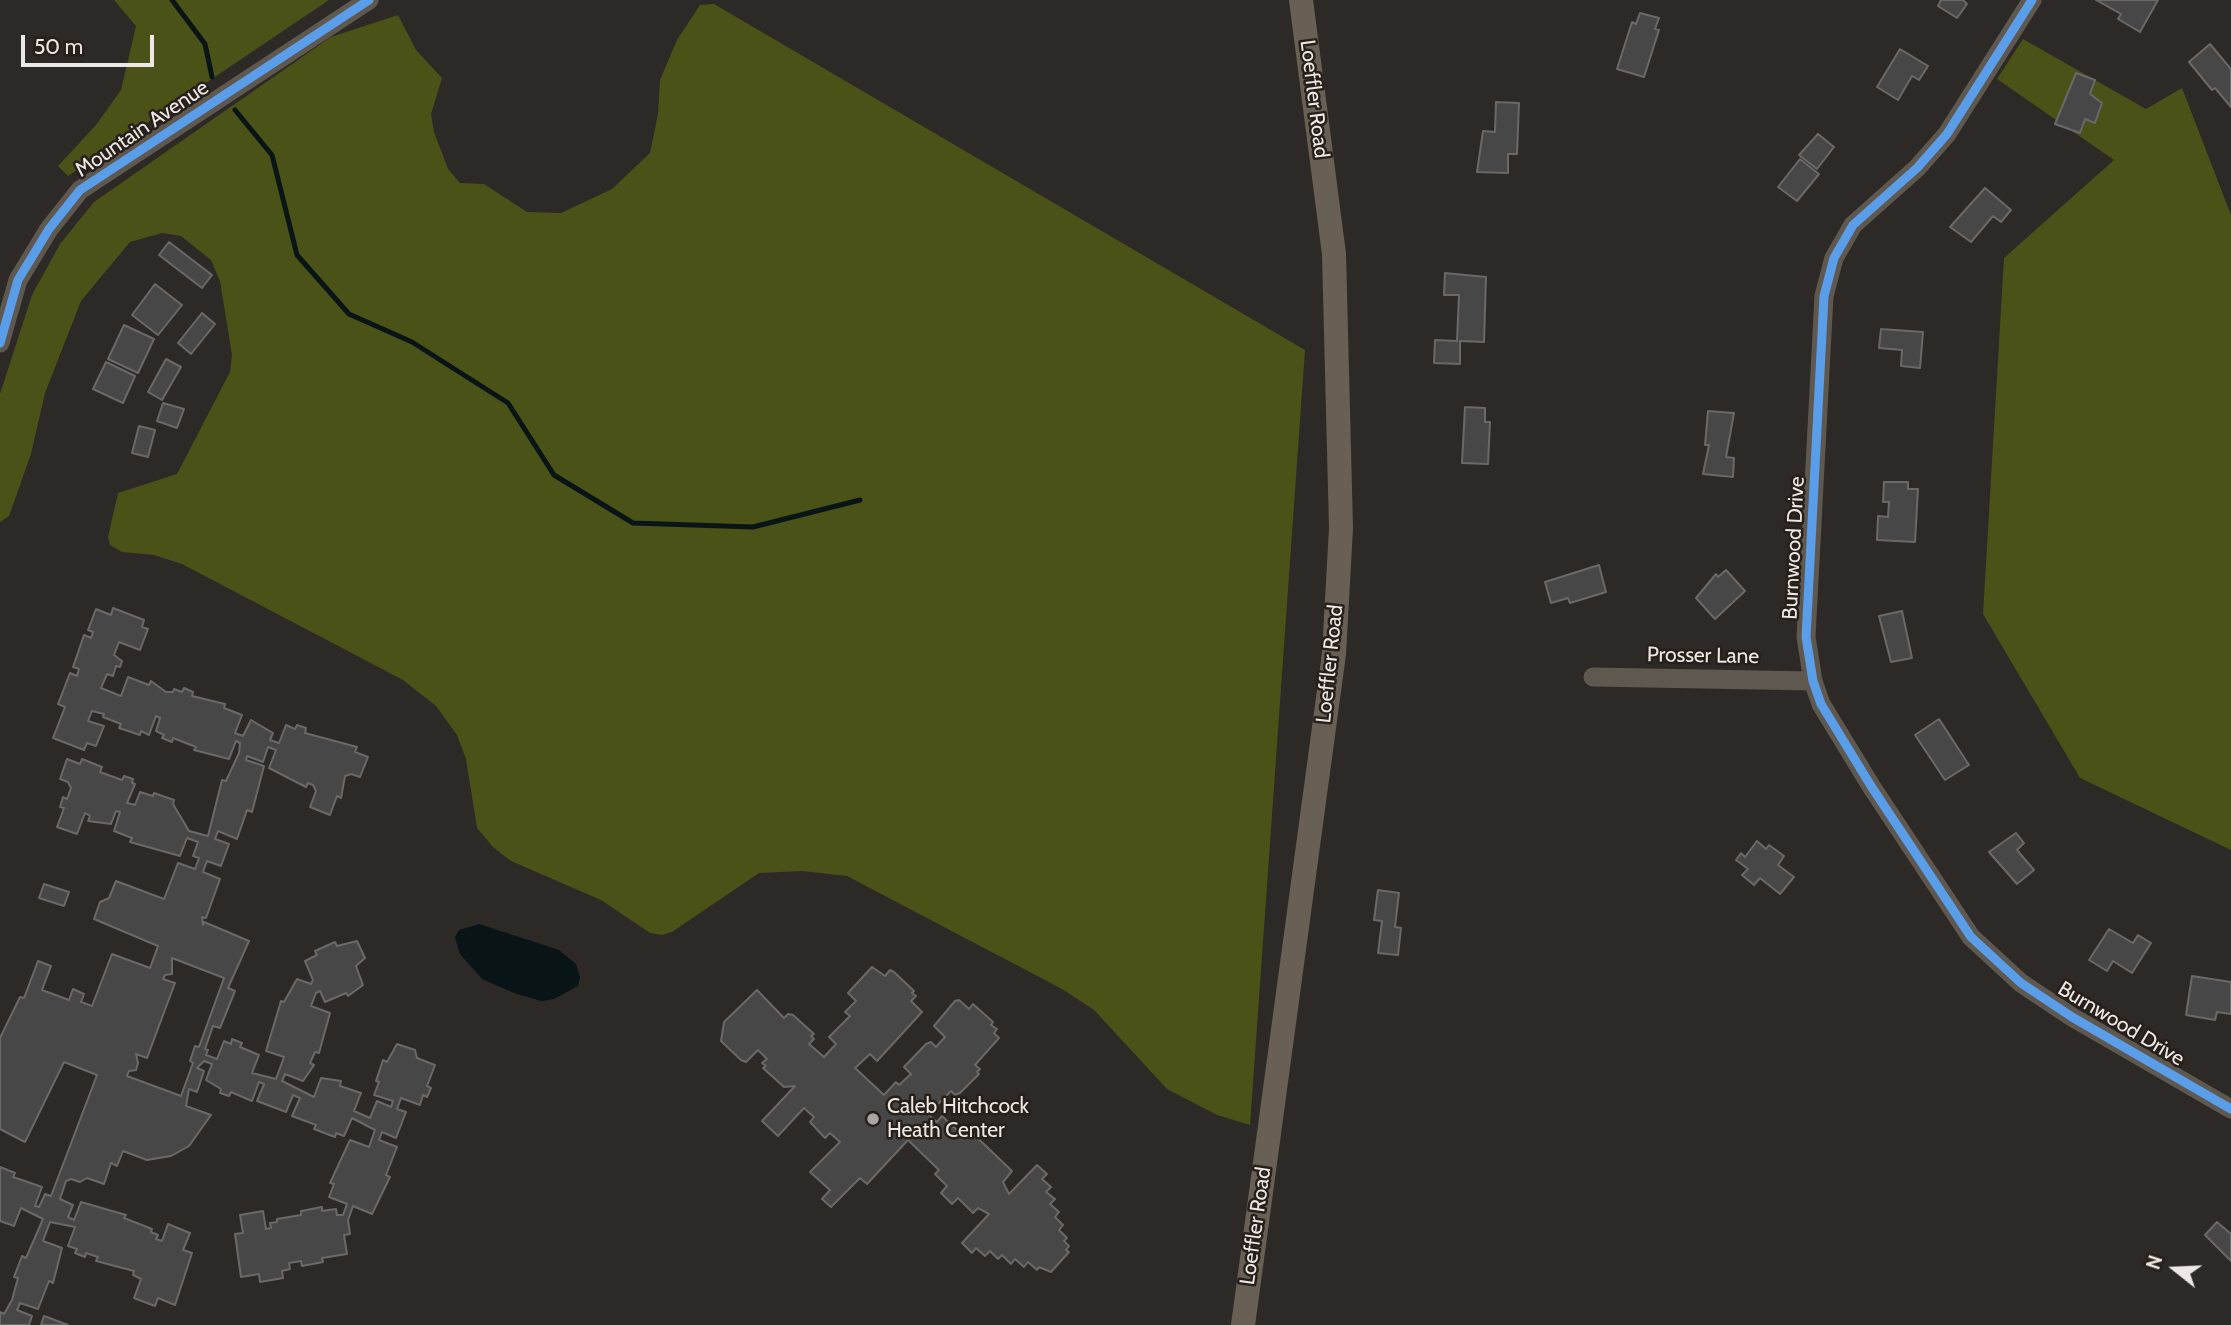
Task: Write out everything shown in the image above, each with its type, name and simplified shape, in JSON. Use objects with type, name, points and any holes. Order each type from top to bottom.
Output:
[{"type":"main road","name":"Loeffler Road","points":[[1242,1325],[1334,654],[1341,528],[1334,254],[1301,0]]},
{"type":"street","name":"Mountain Avenue","points":[[0,343],[18,280],[49,229],[80,190],[369,0]]},
{"type":"street","name":"Burnwood Drive","points":[[2032,0],[1947,134],[1917,168],[1853,225],[1834,258],[1824,296],[1806,637],[1813,681],[1821,705],[1971,937],[2021,983],[2231,1109]]},
{"type":"street","name":"Prosser Lane","points":[[1593,677],[1813,681]]},
{"type":"green space","points":[[114,0],[329,0],[68,176],[58,166],[96,125],[121,90],[136,26]]},
{"type":"green space","points":[[714,4],[1305,350],[1250,1125],[1217,1115],[1167,1089],[1094,1010],[1062,989],[847,876],[802,871],[759,873],[672,932],[662,935],[650,933],[601,900],[511,861],[493,847],[477,828],[466,759],[457,735],[436,706],[403,680],[182,564],[154,555],[122,552],[110,545],[108,537],[118,493],[177,474],[230,372],[232,355],[220,281],[211,260],[181,236],[162,233],[130,242],[81,301],[45,393],[31,454],[9,516],[0,522],[0,394],[32,295],[60,244],[94,202],[331,37],[398,15],[416,50],[442,78],[431,114],[434,132],[448,169],[460,183],[484,184],[527,212],[561,213],[612,189],[650,153],[658,114],[660,80],[677,40],[700,5]]},
{"type":"green space","points":[[2023,39],[2146,109],[2182,88],[2231,215],[2231,850],[2080,778],[1983,614],[2004,258],[2114,160],[1997,79]]},
{"type":"shaded area","points":[[479,924],[559,950],[576,964],[580,977],[578,986],[554,999],[541,1001],[482,979],[460,954],[455,937],[459,930]]},
{"type":"building","points":[[1941,0],[1963,0],[1967,4],[1957,18],[1938,6]]},
{"type":"building","points":[[2096,0],[2158,0],[2140,32],[2118,19],[2121,14]]},
{"type":"building","points":[[1640,13],[1659,18],[1655,29],[1659,30],[1644,77],[1617,69],[1632,22],[1636,24]]},
{"type":"building","points":[[2210,44],[2231,69],[2231,107],[2215,88],[2212,90],[2189,62]]},
{"type":"building","points":[[1900,49],[1928,66],[1919,80],[1912,76],[1898,100],[1877,87]]},
{"type":"building","points":[[2076,73],[2095,80],[2090,94],[2102,103],[2095,123],[2085,119],[2080,133],[2055,124]]},
{"type":"building","points":[[1496,102],[1519,103],[1517,154],[1508,154],[1508,173],[1477,172],[1483,131],[1495,132]]},
{"type":"building","points":[[1818,134],[1834,147],[1817,169],[1799,155]]},
{"type":"building","points":[[1800,159],[1819,174],[1797,201],[1778,187]]},
{"type":"building","points":[[1985,188],[2011,210],[2001,222],[1993,216],[1971,242],[1950,227]]},
{"type":"building","points":[[169,242],[212,275],[202,288],[159,255]]},
{"type":"building","points":[[1445,273],[1486,277],[1484,342],[1460,341],[1460,364],[1434,363],[1435,340],[1457,341],[1459,295],[1444,295]]},
{"type":"building","points":[[155,284],[182,305],[158,335],[132,315]]},
{"type":"building","points":[[202,313],[215,324],[191,354],[178,343]]},
{"type":"building","points":[[124,325],[154,339],[138,373],[108,359]]},
{"type":"building","points":[[1881,329],[1923,332],[1920,368],[1901,366],[1902,350],[1879,348]]},
{"type":"building","points":[[166,359],[181,367],[162,400],[148,392]]},
{"type":"building","points":[[106,362],[135,376],[123,403],[93,389]]},
{"type":"building","points":[[163,403],[184,409],[177,428],[157,421]]},
{"type":"building","points":[[1465,407],[1485,408],[1485,422],[1490,422],[1488,464],[1462,463]]},
{"type":"building","points":[[1708,411],[1734,413],[1726,457],[1734,458],[1733,477],[1703,474],[1709,445],[1705,445]]},
{"type":"building","points":[[139,426],[155,430],[148,457],[132,453]]},
{"type":"building","points":[[1884,482],[1908,482],[1908,489],[1918,489],[1915,542],[1877,540],[1878,516],[1888,517],[1889,502],[1883,502]]},
{"type":"building","points":[[1599,565],[1606,592],[1570,603],[1568,598],[1551,603],[1545,582]]},
{"type":"building","points":[[1726,570],[1745,591],[1715,619],[1696,598],[1716,574],[1718,577]]},
{"type":"building","points":[[113,608],[144,620],[142,627],[148,629],[140,650],[119,642],[114,655],[122,661],[120,667],[116,666],[113,676],[107,674],[101,688],[121,696],[128,677],[149,685],[151,681],[166,692],[173,692],[174,689],[182,692],[184,688],[193,692],[192,696],[225,704],[224,708],[242,715],[235,733],[243,736],[251,720],[273,733],[270,740],[279,743],[286,725],[295,729],[297,725],[306,728],[305,733],[357,747],[355,752],[368,757],[360,777],[351,774],[345,776],[341,798],[337,796],[330,815],[310,807],[316,791],[313,785],[308,783],[306,787],[269,768],[276,750],[268,747],[263,762],[247,756],[246,760],[264,766],[252,812],[247,810],[237,839],[218,831],[215,839],[229,844],[221,866],[207,861],[203,872],[220,879],[206,918],[202,917],[203,925],[204,922],[249,941],[228,988],[235,991],[220,1028],[213,1026],[205,1049],[208,1050],[206,1055],[217,1059],[224,1041],[231,1044],[232,1039],[242,1043],[240,1047],[259,1055],[252,1073],[276,1079],[284,1057],[266,1051],[281,1001],[284,1002],[297,979],[311,984],[313,980],[305,961],[317,955],[315,951],[335,942],[337,946],[357,941],[365,958],[356,966],[363,985],[348,996],[346,993],[325,1002],[320,991],[316,993],[311,1006],[330,1013],[319,1053],[315,1052],[310,1063],[314,1065],[303,1081],[285,1074],[282,1081],[314,1097],[321,1078],[341,1081],[340,1086],[361,1093],[354,1111],[370,1118],[377,1101],[391,1107],[393,1101],[374,1095],[383,1060],[387,1062],[397,1044],[415,1050],[417,1058],[435,1065],[427,1086],[431,1088],[427,1097],[423,1095],[420,1105],[401,1098],[397,1109],[406,1112],[396,1138],[382,1132],[379,1140],[397,1147],[386,1175],[390,1177],[372,1214],[353,1206],[348,1220],[350,1234],[344,1235],[347,1254],[322,1258],[323,1262],[302,1266],[301,1261],[289,1263],[290,1269],[282,1271],[283,1278],[260,1282],[259,1274],[241,1277],[235,1234],[243,1233],[240,1215],[263,1211],[266,1229],[271,1228],[270,1223],[277,1222],[277,1219],[301,1215],[301,1211],[322,1207],[322,1211],[336,1209],[337,1215],[343,1215],[347,1204],[329,1197],[334,1184],[330,1183],[350,1140],[369,1147],[375,1130],[352,1118],[344,1136],[336,1133],[335,1137],[314,1129],[316,1125],[292,1116],[300,1098],[293,1095],[286,1112],[257,1101],[264,1084],[259,1082],[252,1101],[231,1092],[229,1096],[220,1093],[221,1089],[206,1080],[212,1064],[204,1061],[197,1068],[204,1071],[197,1092],[189,1089],[186,1106],[211,1115],[189,1146],[171,1156],[147,1160],[123,1151],[117,1166],[111,1163],[104,1184],[87,1178],[80,1182],[71,1179],[66,1181],[60,1199],[73,1205],[68,1217],[74,1220],[81,1202],[126,1215],[124,1218],[152,1229],[151,1232],[158,1235],[156,1239],[162,1241],[168,1224],[190,1233],[183,1250],[192,1253],[175,1305],[158,1298],[155,1306],[134,1298],[141,1279],[133,1275],[134,1271],[96,1261],[98,1257],[86,1253],[85,1257],[75,1253],[77,1249],[68,1246],[75,1227],[50,1222],[43,1241],[62,1248],[53,1283],[49,1281],[38,1309],[20,1303],[17,1310],[32,1316],[29,1325],[0,1325],[0,1312],[4,1314],[12,1300],[18,1278],[14,1277],[22,1256],[26,1258],[43,1219],[21,1208],[14,1226],[0,1221],[0,1167],[15,1173],[13,1177],[42,1187],[35,1206],[39,1207],[45,1194],[51,1196],[97,1075],[64,1062],[25,1142],[0,1129],[0,1038],[20,997],[24,998],[38,961],[51,966],[42,990],[69,1000],[73,989],[84,994],[81,1002],[92,1006],[112,954],[150,968],[158,946],[94,919],[100,902],[109,898],[116,881],[164,899],[178,863],[195,869],[199,858],[193,856],[198,842],[187,838],[180,856],[130,842],[132,838],[114,831],[120,812],[116,811],[111,824],[88,821],[90,816],[85,813],[77,834],[57,827],[64,808],[60,807],[63,797],[67,799],[71,788],[68,782],[60,779],[67,759],[80,764],[82,759],[102,767],[100,772],[122,780],[124,776],[133,779],[132,783],[135,784],[127,803],[135,805],[140,792],[153,796],[154,793],[174,800],[173,804],[189,831],[208,836],[222,780],[226,781],[239,753],[240,743],[236,741],[229,759],[194,750],[196,747],[173,738],[172,742],[162,738],[164,735],[156,731],[160,718],[156,716],[149,735],[141,731],[140,735],[119,728],[121,724],[103,717],[104,714],[92,711],[88,721],[104,726],[96,746],[87,743],[84,750],[53,738],[65,707],[58,704],[70,673],[77,676],[79,669],[73,667],[84,635],[91,638],[93,632],[88,630],[96,609],[111,615]],"holes":[[[172,958],[224,978],[199,1047],[195,1046],[190,1061],[193,1063],[181,1096],[127,1076],[129,1071],[136,1070],[136,1054],[147,1058],[175,983],[163,979],[165,975],[172,974]]]},
{"type":"building","points":[[1902,611],[1912,658],[1891,662],[1879,616]]},
{"type":"building","points":[[1939,719],[1969,765],[1945,780],[1915,735]]},
{"type":"building","points":[[2016,833],[2024,843],[2017,850],[2034,870],[2017,884],[1989,852]]},
{"type":"building","points":[[1757,841],[1766,849],[1769,845],[1784,856],[1778,865],[1794,877],[1780,894],[1760,878],[1754,885],[1742,875],[1748,869],[1736,860],[1741,853],[1745,857]]},
{"type":"building","points":[[44,884],[69,892],[64,906],[39,898]]},
{"type":"building","points":[[1378,890],[1399,893],[1395,927],[1401,928],[1398,955],[1378,953],[1382,921],[1374,920]]},
{"type":"building","points":[[2109,929],[2133,943],[2138,935],[2151,943],[2132,973],[2113,961],[2107,971],[2089,960]]},
{"type":"building","name":"Caleb Hitchcock Heath Center","points":[[872,967],[885,976],[890,970],[894,972],[914,991],[912,993],[916,996],[911,1001],[922,1012],[877,1061],[870,1054],[855,1068],[884,1095],[896,1082],[899,1085],[911,1074],[904,1067],[926,1044],[931,1042],[936,1047],[945,1037],[934,1026],[955,1001],[959,1000],[969,1009],[973,1004],[993,1022],[991,1025],[997,1029],[994,1033],[999,1038],[975,1065],[980,1069],[977,1072],[979,1074],[960,1093],[955,1095],[951,1091],[928,1114],[937,1122],[942,1116],[958,1131],[964,1125],[1012,1171],[1003,1182],[1009,1194],[1037,1165],[1047,1174],[1042,1179],[1051,1187],[1046,1192],[1055,1199],[1050,1204],[1059,1212],[1055,1217],[1063,1225],[1059,1230],[1067,1238],[1064,1241],[1069,1246],[1066,1250],[1069,1252],[1051,1272],[1039,1267],[1037,1270],[1028,1262],[1024,1267],[1015,1259],[1011,1264],[1002,1255],[998,1259],[990,1251],[985,1256],[976,1248],[972,1253],[962,1243],[989,1214],[978,1208],[973,1213],[958,1198],[952,1204],[941,1193],[947,1186],[935,1174],[939,1170],[908,1140],[867,1184],[860,1178],[831,1207],[822,1199],[830,1190],[810,1172],[840,1142],[830,1133],[825,1138],[810,1122],[814,1117],[804,1108],[778,1136],[762,1121],[795,1086],[784,1087],[763,1068],[766,1066],[762,1063],[767,1059],[758,1050],[746,1062],[741,1060],[721,1041],[724,1022],[757,990],[784,1018],[788,1014],[793,1015],[814,1034],[811,1036],[814,1039],[809,1044],[824,1057],[836,1044],[829,1037],[850,1016],[845,1012],[856,1001],[848,993]]},
{"type":"building","points":[[2192,976],[2231,982],[2231,1014],[2217,1012],[2215,1020],[2186,1015]]},
{"type":"building","points":[[2217,1222],[2231,1234],[2231,1261],[2205,1235]]},
{"type":"building","points":[[44,1316],[68,1325],[41,1325]]},
{"type":"waterway","points":[[172,0],[205,44],[212,77]]},
{"type":"waterway","points":[[235,110],[272,155],[297,255],[349,314],[412,342],[508,403],[554,475],[633,523],[753,527],[860,500]]},
{"type":"cycle path","points":[[0,343],[18,280],[49,229],[80,190],[369,0]]},
{"type":"cycle path","points":[[2032,0],[1947,134],[1917,168],[1853,225],[1834,258],[1824,296],[1806,637],[1813,681],[1821,704],[1871,786],[1971,937],[2021,983],[2072,1017],[2231,1109]]},
{"type":"place","name":"Caleb Hitchcock Heath Center","points":[[873,1119]]}]
